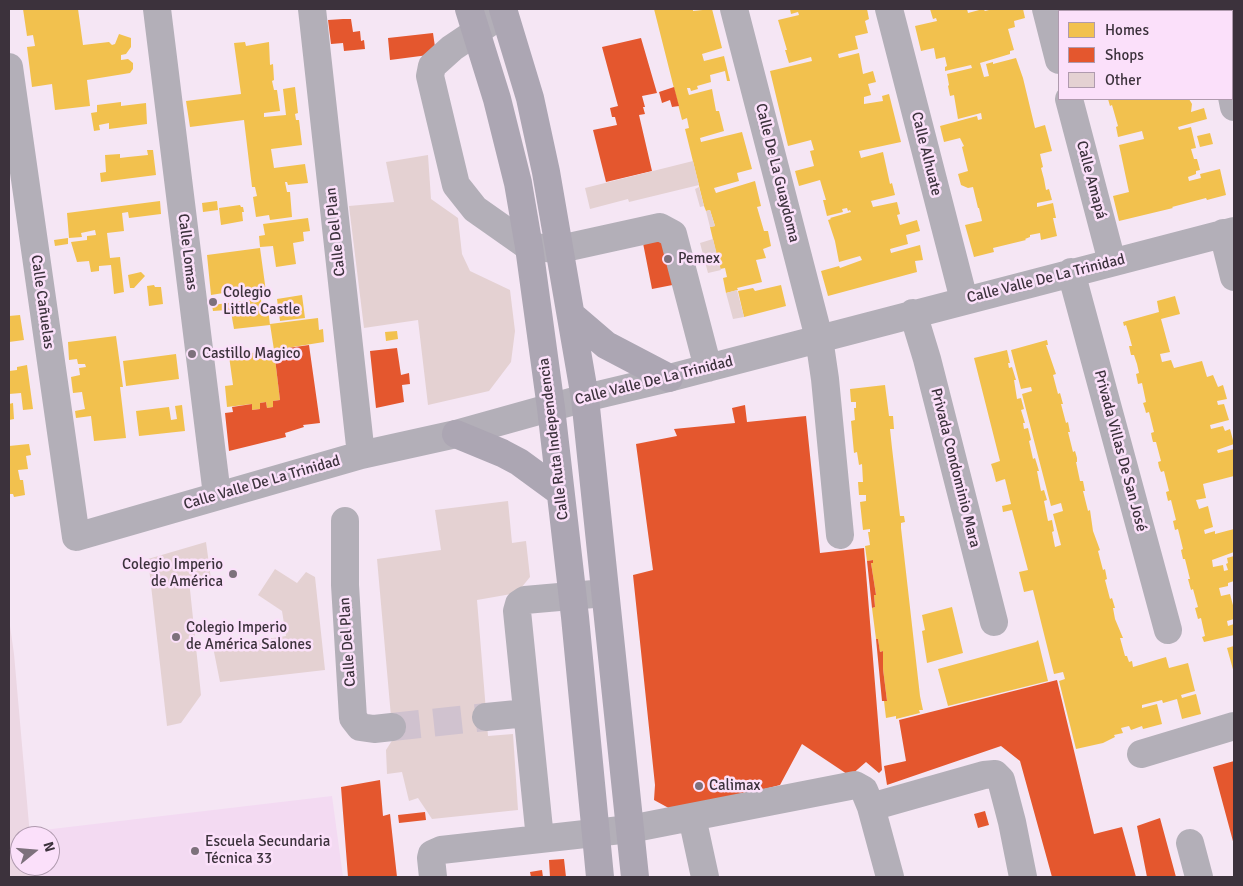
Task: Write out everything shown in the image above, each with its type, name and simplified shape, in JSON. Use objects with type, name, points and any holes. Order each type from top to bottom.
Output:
[{"type":"main road","points":[[503,11],[530,98],[560,249],[585,398],[635,877]]},
{"type":"main road","name":"Calle Ruta Independencia","points":[[473,21],[497,99],[518,183],[529,247],[551,408],[600,877]]},
{"type":"main road","points":[[571,315],[606,344],[669,378]]},
{"type":"main road","points":[[456,434],[502,452],[560,492]]},
{"type":"street","name":"Calle Lomas","points":[[157,9],[217,495]]},
{"type":"street","name":"Calle Del Plan","points":[[312,9],[361,455]]},
{"type":"street","name":"Calle De La Guaydoma","points":[[734,9],[819,338],[825,379],[840,535]]},
{"type":"street","name":"Calle Alhuate","points":[[889,9],[964,300]]},
{"type":"street","points":[[1046,9],[1058,56]]},
{"type":"street","points":[[503,11],[473,21],[452,48],[432,66],[430,76],[456,185],[475,209],[529,247],[560,249],[660,227],[673,234],[708,368]]},
{"type":"street","name":"Calle Cañuelas","points":[[9,67],[76,537]]},
{"type":"street","name":"Calle Amapá","points":[[1069,100],[1112,262]]},
{"type":"street","name":"Calle Valle De La Trinidad","points":[[76,537],[361,455],[456,434],[585,398],[708,368],[1229,232]]},
{"type":"street","points":[[1229,232],[1234,277]]},
{"type":"street","name":"Privada Villas De San José","points":[[1071,272],[1168,630]]},
{"type":"street","name":"Privada Condominio Mara","points":[[913,313],[929,368],[994,622]]},
{"type":"street","name":"Calle Del Plan","points":[[345,521],[345,585],[354,718],[360,728],[374,729],[392,726]]},
{"type":"street","points":[[540,839],[516,611],[519,604],[525,600],[605,593]]},
{"type":"street","points":[[486,717],[527,713]]},
{"type":"street","points":[[1141,754],[1234,726]]},
{"type":"street","points":[[871,807],[995,774],[1002,780],[1023,877]]},
{"type":"street","points":[[433,877],[432,854],[441,850],[630,829],[855,786],[864,790],[871,807],[890,877]]},
{"type":"street","points":[[692,817],[705,877]]},
{"type":"street","points":[[1190,842],[1199,877]]},
{"type":"shaded area","points":[[9,619],[14,654],[29,826],[10,826],[10,876],[34,877],[9,877]]},
{"type":"shaded area","name":"Escuela Secundaria Técnica 33","points":[[332,796],[343,877],[42,877],[60,876],[60,828]]},
{"type":"building: Homes","points":[[23,9],[78,9],[83,45],[109,42],[112,45],[115,44],[119,34],[131,38],[131,47],[126,54],[121,55],[121,60],[128,59],[133,63],[133,69],[130,73],[87,80],[90,106],[55,110],[52,84],[32,87],[27,47],[35,46],[33,35],[27,36]]},
{"type":"building: Homes","points":[[654,9],[693,9],[693,11],[712,9],[722,48],[702,54],[704,61],[724,56],[730,81],[727,81],[725,71],[710,75],[711,82],[697,86],[698,89],[691,91],[690,88],[687,88],[689,95],[712,89],[716,111],[719,111],[724,131],[700,138],[701,142],[742,132],[752,169],[737,173],[739,181],[714,188],[716,193],[755,181],[761,206],[757,207],[764,231],[768,231],[771,246],[763,249],[766,258],[756,260],[762,282],[737,288],[738,290],[726,293],[723,278],[727,277],[725,268],[720,269],[710,227],[715,226],[710,210],[706,211],[704,206],[685,129],[689,128],[687,118],[682,120]]},
{"type":"building: Homes","points":[[790,9],[867,9],[869,19],[865,21],[868,33],[855,36],[858,49],[838,54],[839,58],[859,53],[863,74],[873,71],[876,82],[868,84],[871,95],[864,97],[864,104],[883,101],[882,96],[889,94],[901,142],[859,151],[861,158],[883,152],[890,184],[892,183],[895,195],[871,201],[873,207],[897,202],[900,214],[897,215],[900,225],[917,220],[920,231],[906,235],[908,244],[890,249],[891,253],[920,245],[923,260],[915,261],[917,272],[828,296],[821,271],[839,266],[840,268],[862,260],[860,256],[839,262],[828,220],[851,212],[850,210],[848,211],[847,208],[842,209],[843,212],[827,216],[823,200],[826,200],[820,180],[799,186],[795,171],[814,166],[810,151],[814,150],[811,140],[788,146],[770,71],[812,61],[811,57],[789,63],[778,20],[799,15],[798,12],[791,14]]},
{"type":"building: Homes","points":[[930,9],[967,9],[968,13],[983,9],[985,11],[993,9],[1023,9],[1025,18],[1014,21],[1015,27],[1008,29],[1014,50],[1010,51],[1010,54],[980,63],[984,77],[989,76],[986,64],[1016,58],[1023,78],[1035,128],[1045,125],[1052,151],[1040,154],[1046,190],[1049,189],[1052,200],[1037,203],[1037,207],[1053,203],[1056,218],[1053,218],[1057,236],[1041,240],[1040,233],[1030,235],[1026,240],[993,248],[994,252],[974,257],[965,225],[982,221],[973,187],[968,188],[961,185],[958,174],[968,171],[962,147],[964,146],[960,138],[944,142],[940,126],[977,116],[978,120],[982,119],[981,113],[958,119],[954,95],[950,96],[947,74],[972,68],[971,65],[945,71],[947,66],[945,57],[936,59],[934,48],[921,51],[915,26],[937,21],[936,18],[933,19]]},
{"type":"building: Homes","points":[[1084,9],[1165,9],[1165,10]]},
{"type":"building: Homes","points":[[245,42],[246,46],[269,42],[270,65],[273,64],[274,80],[272,81],[274,90],[277,90],[280,111],[264,113],[264,117],[286,115],[283,89],[295,87],[298,113],[295,114],[296,120],[299,120],[302,145],[271,149],[274,168],[305,164],[308,183],[288,185],[285,182],[287,192],[290,192],[292,217],[270,220],[269,215],[256,217],[253,197],[257,196],[255,187],[252,187],[244,120],[190,127],[186,101],[241,94],[234,43]]},
{"type":"building: Homes","points":[[1108,100],[1190,100],[1192,104],[1191,112],[1204,108],[1207,119],[1178,127],[1179,130],[1191,127],[1196,148],[1191,149],[1194,159],[1197,159],[1200,170],[1188,177],[1189,181],[1201,178],[1200,174],[1220,169],[1226,195],[1207,200],[1206,198],[1119,221],[1113,196],[1129,192],[1119,145],[1144,139],[1142,131],[1118,137],[1116,127],[1118,126],[1112,105],[1110,106]]},
{"type":"building: Homes","points":[[121,102],[121,106],[146,103],[147,124],[109,129],[109,123],[99,125],[100,130],[94,131],[91,113],[97,112],[97,105]]},
{"type":"building: Homes","points":[[1210,133],[1213,144],[1200,147],[1197,136]]},
{"type":"building: Homes","points":[[147,150],[153,150],[156,175],[101,182],[100,173],[106,172],[105,155],[120,154],[120,158],[148,155]]},
{"type":"building: Homes","points":[[160,201],[161,214],[129,218],[128,212],[122,213],[124,231],[107,233],[110,258],[120,257],[124,292],[114,294],[111,265],[99,266],[99,271],[91,272],[89,261],[77,262],[71,242],[87,240],[87,236],[96,235],[95,230],[81,233],[82,237],[69,238],[67,213]]},
{"type":"building: Homes","points":[[217,201],[218,210],[203,212],[202,203]]},
{"type":"building: Homes","points":[[240,205],[243,207],[244,212],[242,212],[243,221],[221,225],[219,208]]},
{"type":"building: Homes","points":[[308,218],[310,231],[303,232],[304,241],[293,243],[296,264],[276,267],[273,246],[260,247],[259,236],[265,235],[263,224]]},
{"type":"building: Homes","points":[[68,238],[68,244],[55,246],[54,240]]},
{"type":"building: Homes","points":[[260,248],[267,299],[261,299],[262,308],[268,308],[270,325],[234,329],[231,312],[227,313],[227,310],[213,311],[212,305],[252,300],[251,295],[243,296],[242,290],[211,295],[207,255]]},
{"type":"building: Homes","points":[[141,272],[145,276],[134,288],[130,288],[128,275]]},
{"type":"building: Homes","points":[[154,285],[155,287],[161,287],[163,304],[149,306],[147,286]]},
{"type":"building: Homes","points":[[781,285],[786,306],[744,317],[738,291],[753,288],[755,291]]},
{"type":"building: Homes","points":[[302,295],[305,318],[280,321],[277,299]]},
{"type":"building: Homes","points":[[1175,296],[1180,314],[1161,319],[1170,352],[1160,354],[1162,362],[1171,360],[1174,368],[1202,361],[1207,377],[1213,375],[1218,387],[1223,385],[1227,399],[1217,401],[1218,405],[1224,404],[1229,420],[1210,425],[1211,429],[1223,426],[1225,431],[1230,429],[1234,444],[1217,450],[1218,453],[1234,449],[1234,476],[1203,484],[1206,498],[1196,500],[1199,509],[1208,506],[1213,527],[1204,530],[1205,534],[1215,531],[1215,534],[1234,529],[1234,552],[1212,560],[1213,567],[1223,565],[1224,571],[1228,570],[1227,558],[1234,556],[1234,581],[1228,583],[1228,586],[1219,588],[1221,596],[1230,594],[1234,609],[1234,619],[1227,621],[1228,626],[1234,624],[1234,635],[1204,642],[1202,637],[1205,636],[1201,618],[1198,619],[1195,608],[1198,607],[1188,579],[1190,579],[1185,559],[1183,559],[1181,550],[1183,549],[1178,529],[1175,530],[1173,521],[1176,520],[1171,500],[1168,501],[1166,492],[1169,491],[1164,471],[1161,472],[1159,467],[1158,462],[1161,461],[1156,442],[1153,442],[1152,438],[1151,433],[1154,432],[1149,412],[1146,413],[1143,403],[1146,402],[1142,383],[1138,384],[1136,374],[1139,373],[1137,364],[1134,355],[1131,355],[1129,346],[1132,346],[1126,325],[1124,326],[1123,322],[1159,312],[1157,301]]},
{"type":"building: Homes","points":[[20,315],[24,340],[9,342],[9,316]]},
{"type":"building: Homes","points":[[318,318],[319,330],[323,329],[324,342],[274,350],[270,324]]},
{"type":"building: Homes","points":[[397,331],[398,339],[386,341],[385,332]]},
{"type":"building: Homes","points":[[116,336],[123,387],[120,387],[126,438],[94,441],[91,416],[76,418],[75,411],[85,409],[82,392],[73,393],[71,377],[80,375],[79,368],[86,367],[85,364],[78,364],[77,359],[69,360],[68,342]]},
{"type":"building: Homes","points":[[1047,340],[1048,345],[1046,345],[1056,374],[1053,375],[1063,404],[1061,404],[1066,423],[1068,422],[1070,432],[1068,432],[1073,452],[1075,451],[1077,458],[1076,462],[1080,481],[1083,481],[1085,491],[1083,491],[1088,511],[1090,510],[1093,531],[1100,550],[1098,551],[1103,570],[1105,569],[1107,579],[1105,580],[1110,599],[1112,598],[1115,608],[1113,608],[1115,619],[1123,638],[1120,638],[1125,656],[1127,656],[1129,662],[1132,661],[1133,667],[1166,657],[1169,668],[1188,663],[1195,691],[1181,695],[1182,698],[1196,694],[1201,714],[1182,719],[1177,699],[1163,703],[1162,700],[1142,705],[1142,708],[1157,704],[1162,724],[1143,729],[1142,726],[1131,730],[1129,726],[1121,728],[1123,733],[1114,735],[1115,737],[1103,743],[1076,749],[1059,681],[1065,679],[1063,672],[1054,674],[1033,590],[1024,592],[1019,572],[1028,570],[1012,510],[1003,512],[1002,506],[1011,504],[1005,479],[996,482],[991,464],[1000,461],[974,358],[1007,350],[1010,363],[1008,363],[1009,368],[1012,367],[1016,380],[1014,380],[1017,399],[1021,398],[1024,409],[1021,410],[1025,423],[1023,423],[1024,429],[1028,428],[1033,459],[1035,458],[1039,471],[1037,471],[1041,491],[1044,490],[1047,500],[1044,501],[1048,521],[1052,520],[1055,547],[1061,545],[1053,514],[1063,511],[1061,503],[1051,506],[1022,394],[1032,391],[1031,387],[1021,389],[1011,350]]},
{"type":"building: Homes","points":[[274,350],[280,400],[273,401],[273,407],[267,408],[266,402],[260,403],[260,409],[252,410],[252,404],[227,407],[225,386],[233,385],[229,356]]},
{"type":"building: Homes","points":[[176,354],[179,379],[126,386],[123,361]]},
{"type":"building: Homes","points":[[27,365],[33,409],[23,410],[21,393],[9,394],[9,371],[17,370],[17,367]]},
{"type":"building: Homes","points":[[885,385],[889,416],[893,416],[894,429],[890,429],[900,516],[904,516],[905,522],[901,523],[901,528],[923,710],[919,710],[920,713],[896,719],[896,716],[886,718],[884,701],[887,701],[883,651],[880,652],[878,639],[876,639],[872,608],[875,607],[874,595],[876,595],[871,563],[873,563],[873,560],[867,561],[865,546],[870,545],[868,532],[870,532],[870,529],[863,530],[860,502],[866,501],[866,495],[859,495],[858,482],[863,482],[862,464],[859,465],[857,452],[854,453],[851,421],[855,420],[854,408],[856,408],[856,402],[851,402],[850,389]]},
{"type":"building: Homes","points":[[13,403],[14,419],[9,420],[9,404]]},
{"type":"building: Homes","points":[[182,405],[185,431],[139,436],[136,411],[169,407],[171,420],[177,419],[175,406]]},
{"type":"building: Homes","points":[[29,444],[31,455],[26,456],[28,469],[18,470],[20,480],[23,480],[25,495],[14,497],[13,494],[9,494],[9,446]]},
{"type":"building: Homes","points":[[952,607],[963,653],[927,663],[922,631],[925,630],[922,615]]},
{"type":"building: Homes","points":[[1038,640],[1048,681],[948,706],[938,669]]},
{"type":"building: Homes","points":[[1234,646],[1234,673],[1227,648]]},
{"type":"building: Shops","points":[[351,19],[353,32],[360,31],[361,41],[364,40],[365,49],[344,51],[343,43],[331,44],[328,20]]},
{"type":"building: Shops","points":[[433,33],[436,54],[390,60],[388,38]]},
{"type":"building: Shops","points":[[641,38],[657,93],[642,96],[645,114],[639,115],[652,171],[606,182],[593,130],[617,125],[615,117],[612,117],[610,108],[618,106],[602,47]]},
{"type":"building: Shops","points":[[674,87],[679,106],[672,107],[670,100],[662,103],[659,92]]},
{"type":"building: Shops","name":"Pemex","points":[[683,230],[693,281],[652,289],[642,238]]},
{"type":"building: Shops","points":[[309,345],[320,423],[303,425],[304,427],[285,433],[286,437],[229,451],[225,413],[233,412],[232,407],[252,404],[252,410],[260,409],[260,403],[266,402],[267,408],[273,407],[273,401],[280,400],[274,350]]},
{"type":"building: Shops","points":[[397,348],[401,375],[409,373],[410,384],[402,385],[404,402],[376,408],[370,351]]},
{"type":"building: Shops","points":[[745,405],[747,422],[806,416],[820,553],[864,548],[882,770],[879,773],[866,762],[850,776],[802,744],[780,785],[676,812],[654,800],[655,785],[633,575],[653,570],[636,444],[677,436],[674,429],[735,423],[732,408]]},
{"type":"building: Shops","points":[[873,560],[873,563],[871,563],[876,595],[874,595],[875,607],[872,608],[867,561]]},
{"type":"building: Shops","points":[[876,639],[878,639],[880,652],[883,651],[887,701],[882,701]]},
{"type":"building: Shops","points":[[1057,680],[1094,834],[1122,827],[1136,877],[1052,877],[1020,761],[1001,746],[887,785],[884,766],[906,761],[899,720]]},
{"type":"building: Shops","points":[[1234,761],[1234,845],[1213,767]]},
{"type":"building: Shops","points":[[380,780],[383,816],[390,814],[397,877],[348,877],[341,787]]},
{"type":"building: Shops","points":[[985,811],[989,825],[978,828],[974,814]]},
{"type":"building: Shops","points":[[425,812],[426,820],[399,823],[398,815]]},
{"type":"building: Shops","points":[[1160,818],[1176,877],[1147,877],[1137,826]]},
{"type":"building: Shops","points":[[564,859],[566,877],[550,877],[549,860]]},
{"type":"building: Shops","points":[[542,870],[543,877],[531,877],[530,872]]},
{"type":"building: Other","points":[[428,155],[431,199],[458,218],[462,254],[470,271],[510,290],[515,331],[511,362],[489,391],[428,405],[418,320],[364,328],[349,206],[394,202],[386,162]]},
{"type":"building: Other","points":[[693,161],[699,185],[629,202],[628,199],[590,209],[585,188]]},
{"type":"building: Other","points":[[699,187],[704,206],[700,207],[695,189]]},
{"type":"building: Other","points":[[710,210],[715,226],[710,227],[706,211]]},
{"type":"building: Other","points":[[713,239],[721,270],[708,273],[700,243]]},
{"type":"building: Other","points":[[737,290],[744,317],[733,319],[726,293]]},
{"type":"building: Other","points":[[508,501],[512,543],[526,541],[530,577],[517,593],[477,600],[488,736],[513,734],[518,810],[432,819],[418,798],[409,801],[402,772],[387,774],[386,750],[393,739],[377,559],[441,550],[435,510]]},
{"type":"building: Other","name":"Colegio Imperio de América Salones","points":[[206,542],[211,579],[189,580],[201,695],[181,723],[167,726],[148,559]]},
{"type":"building: Other","points":[[275,569],[297,583],[306,572],[315,577],[325,670],[220,682],[213,647],[286,636],[282,611],[258,595]]},
{"type":"tunnel","points":[[392,727],[486,717]]},
{"type":"place","name":"Pemex","points":[[668,259]]},
{"type":"place","name":"Colegio Little Castle","points":[[213,302]]},
{"type":"place","name":"Castillo Magico","points":[[192,354]]},
{"type":"place","name":"Colegio Imperio de América","points":[[233,574]]},
{"type":"place","name":"Colegio Imperio de América Salones","points":[[176,637]]},
{"type":"place","name":"Calimax","points":[[699,786]]},
{"type":"place","name":"Escuela Secundaria Técnica 33","points":[[195,851]]}]
